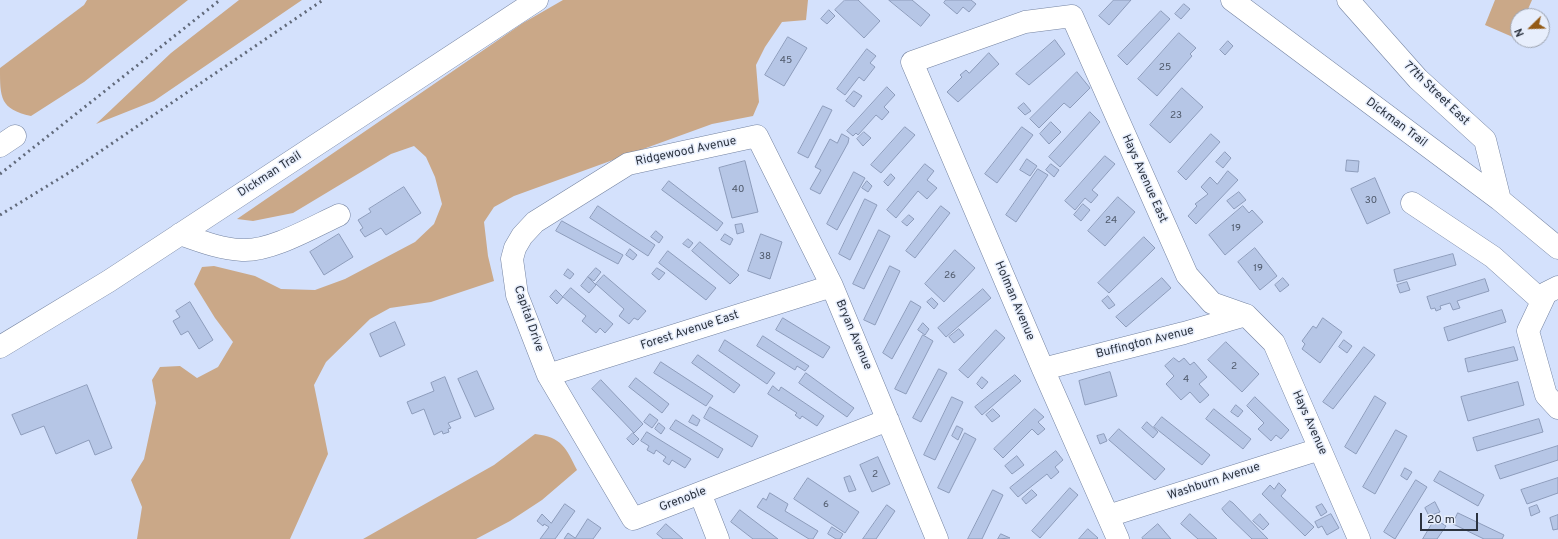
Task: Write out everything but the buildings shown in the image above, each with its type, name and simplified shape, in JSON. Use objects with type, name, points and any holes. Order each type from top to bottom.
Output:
[{"type":"street","name":"Dickman Trail","points":[[0,347],[180,234],[537,0]]},
{"type":"street","name":"Dickman Trail","points":[[1232,0],[1500,200],[1558,248]]},
{"type":"street","name":"77th Street East","points":[[1348,0],[1418,79],[1485,140],[1500,200]]},
{"type":"street","name":"Holman Avenue","points":[[1072,16],[1025,22],[912,62],[1043,369],[1118,539]]},
{"type":"street","name":"Hays Avenue East","points":[[1072,16],[1187,275],[1212,303],[1246,314]]},
{"type":"street","name":"Ridgewood Avenue","points":[[535,222],[628,164],[757,136]]},
{"type":"street","name":"Bryan Avenue","points":[[757,136],[832,286],[937,539]]},
{"type":"street","points":[[1412,203],[1493,256],[1542,301]]},
{"type":"street","points":[[180,234],[213,246],[244,250],[272,245],[339,215]]},
{"type":"street","name":"Capital Drive","points":[[535,222],[522,236],[515,248],[512,259],[517,295],[548,376]]},
{"type":"street","name":"Forest Avenue East","points":[[548,376],[832,286]]},
{"type":"street","points":[[1558,287],[1546,294],[1528,331],[1546,395],[1558,408]]},
{"type":"street","name":"Buffington Avenue","points":[[1043,369],[1184,333],[1246,314]]},
{"type":"street","name":"Hays Avenue","points":[[1246,314],[1274,343],[1359,539]]},
{"type":"street","name":"Grenoble","points":[[548,376],[633,519],[888,420]]},
{"type":"street","name":"Washburn Avenue","points":[[1108,516],[1320,449]]},
{"type":"street","points":[[700,493],[718,539]]},
{"type":"shaded area","points":[[87,0],[188,0],[84,82],[31,116],[13,110],[4,101],[2,95],[0,87],[0,68],[84,5]]},
{"type":"shaded area","points":[[239,0],[302,0],[154,101],[96,124],[171,53]]},
{"type":"shaded area","points":[[563,0],[808,0],[806,20],[782,22],[765,47],[756,65],[759,102],[753,116],[712,124],[514,196],[494,207],[484,222],[488,256],[494,281],[431,302],[390,308],[370,319],[326,362],[314,385],[328,454],[290,539],[137,539],[142,507],[131,480],[144,459],[156,403],[152,380],[160,367],[180,366],[197,378],[218,367],[233,342],[215,318],[194,284],[202,267],[214,266],[255,276],[281,289],[315,290],[345,279],[415,242],[434,224],[442,204],[435,177],[426,157],[414,146],[391,154],[293,213],[253,221],[237,219],[523,23]]},
{"type":"shaded area","points":[[1495,0],[1532,0],[1528,8],[1510,8],[1510,36],[1485,25]]},
{"type":"shaded area","points":[[535,434],[551,438],[562,445],[570,456],[577,470],[542,500],[510,521],[476,539],[363,539],[494,465]]},
{"type":"railway","points":[[0,174],[220,0]]},
{"type":"railway","points":[[0,215],[70,172],[323,0]]}]
